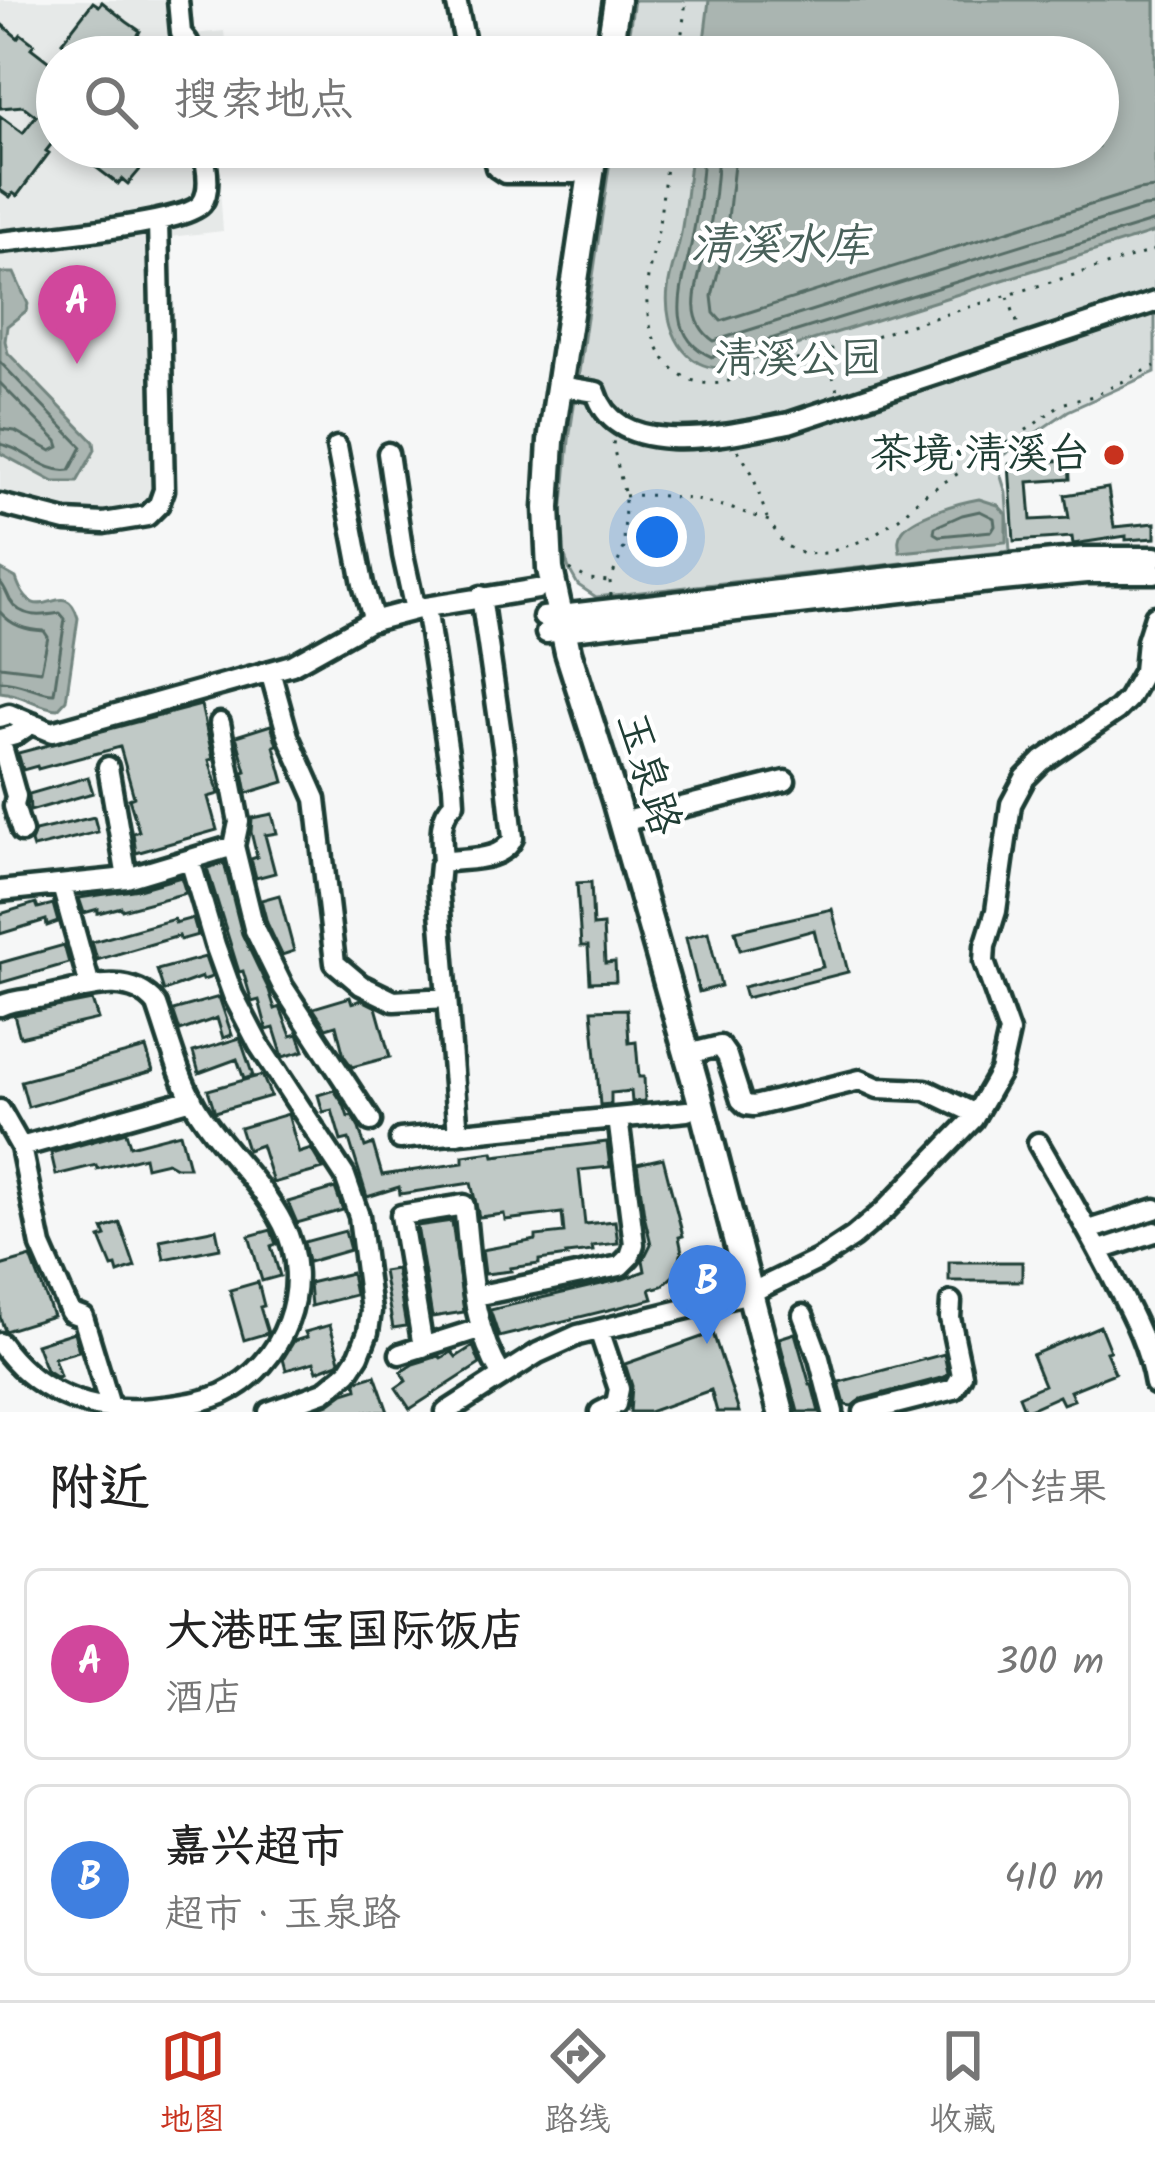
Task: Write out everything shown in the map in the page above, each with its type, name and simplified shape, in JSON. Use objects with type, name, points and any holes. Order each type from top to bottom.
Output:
[{"type":"main road","points":[[595,36],[601,0]]},
{"type":"main road","points":[[611,36],[617,0]]},
{"type":"main road","name":"玉泉路","points":[[576,168],[536,440],[531,539],[687,1111],[781,1412]]},
{"type":"main road","name":"玉泉路","points":[[544,579],[548,477],[592,168]]},
{"type":"main road","name":"玉泉路","points":[[552,624],[622,822],[688,1054],[764,1412]]},
{"type":"street","points":[[178,0],[184,36]]},
{"type":"street","points":[[456,0],[464,36]]},
{"type":"street","points":[[0,242],[158,221],[191,212],[206,194],[206,168]]},
{"type":"street","points":[[498,168],[505,173],[533,168]]},
{"type":"street","points":[[0,504],[66,521],[104,523],[147,516],[159,504],[164,490],[158,221]]},
{"type":"street","points":[[559,386],[596,392],[614,422],[637,434],[728,433],[788,423],[1155,302]]},
{"type":"street","points":[[338,447],[374,621]]},
{"type":"street","points":[[388,453],[453,786],[454,803],[445,811],[442,824],[438,886],[458,1134]]},
{"type":"street","points":[[552,624],[611,610],[1000,565],[1085,557],[1155,557]]},
{"type":"street","points":[[552,624],[1002,581],[1155,573]]},
{"type":"street","points":[[0,717],[9,714],[52,732],[292,665],[374,621],[544,579]]},
{"type":"street","points":[[443,862],[500,854],[513,838],[481,596]]},
{"type":"street","points":[[446,1412],[553,1345],[742,1295],[818,1260],[869,1224],[976,1114],[1000,1072],[1009,1032],[984,962],[1011,804],[1042,760],[1128,699],[1144,671],[1155,616]]},
{"type":"street","points":[[270,671],[288,736],[316,799],[335,963],[361,985],[394,1001],[447,998]]},
{"type":"street","points":[[22,832],[0,739],[32,723]]},
{"type":"street","points":[[220,724],[239,822],[234,846],[254,928],[272,968],[370,1121]]},
{"type":"street","points":[[108,767],[127,878]]},
{"type":"street","points":[[622,822],[785,781]]},
{"type":"street","points":[[0,891],[127,878],[234,846]]},
{"type":"street","points":[[190,860],[233,994],[271,1064],[345,1176],[359,1216],[371,1311],[359,1354],[348,1372],[324,1392],[269,1412]]},
{"type":"street","points":[[62,886],[90,986]]},
{"type":"street","points":[[0,1006],[90,986],[134,987],[154,1000],[192,1099],[280,1217],[295,1256],[297,1283],[289,1319],[265,1358],[243,1380],[191,1407],[110,1409],[74,1402],[45,1388],[0,1343]]},
{"type":"street","points":[[688,1054],[722,1049],[746,1105],[860,1080],[878,1088],[926,1090],[976,1114]]},
{"type":"street","points":[[21,1147],[192,1099]]},
{"type":"street","points":[[0,1109],[21,1147],[41,1246],[70,1312],[83,1317],[110,1409]]},
{"type":"street","points":[[400,1139],[687,1111]]},
{"type":"street","points":[[475,1296],[626,1262],[633,1238],[618,1118]]},
{"type":"street","points":[[1038,1143],[1143,1336],[1155,1384]]},
{"type":"street","points":[[423,1347],[401,1215],[464,1205],[479,1329],[502,1376]]},
{"type":"street","points":[[1089,1230],[1155,1209]]},
{"type":"street","points":[[1100,1250],[1155,1232]]},
{"type":"street","points":[[864,1412],[954,1389],[960,1382],[951,1302]]},
{"type":"street","points":[[803,1315],[820,1358],[832,1412]]},
{"type":"street","points":[[400,1354],[479,1329]]},
{"type":"street","points":[[599,1330],[620,1389],[616,1404],[600,1412]]},
{"type":"path","points":[[682,36],[686,0]]},
{"type":"path","points":[[665,168],[647,288],[652,331],[668,365],[687,380],[712,384],[1155,250]]},
{"type":"path","points":[[1008,296],[1024,346]]},
{"type":"path","points":[[826,351],[842,406]]},
{"type":"path","points":[[728,433],[752,472],[769,521],[784,545],[803,554],[826,553],[867,538],[1061,404],[1093,396],[1155,366]]},
{"type":"path","points":[[611,610],[610,581],[624,548],[625,496],[613,446],[614,422]]},
{"type":"path","points":[[625,496],[691,498],[769,521]]},
{"type":"path","points":[[544,579],[569,569],[588,579],[610,581]]},
{"type":"shaded area","points":[[0,0],[189,0],[193,34],[224,31],[225,36],[36,36],[36,168],[218,168],[223,231],[152,239],[152,499],[143,508],[86,514],[0,495]]},
{"type":"green space","name":"清溪公园","points":[[634,0],[1155,0],[1155,372],[1068,411],[996,460],[1006,493],[1010,551],[596,597],[578,585],[562,547],[561,525],[609,168],[1119,168],[1119,36],[628,36]]},
{"type":"water","name":"清溪水库","points":[[709,0],[1155,0],[1155,232],[727,367],[699,363],[673,332],[667,303],[689,168],[1119,168],[1119,36],[705,36]]},
{"type":"water","points":[[0,273],[14,273],[28,304],[7,326],[8,353],[94,442],[95,450],[77,482],[54,482],[0,453]]},
{"type":"water","points":[[979,499],[998,505],[1006,514],[1006,542],[900,552],[900,535],[907,526]]},
{"type":"water","points":[[0,569],[16,578],[32,602],[65,600],[78,618],[66,700],[58,709],[0,692]]},
{"type":"building","points":[[93,2],[99,6],[102,2],[140,31],[139,36],[67,36]]},
{"type":"building","points":[[0,23],[34,44],[36,116],[23,106],[0,108]]},
{"type":"building","points":[[0,116],[23,133],[36,116],[38,168],[17,196],[10,197],[0,190]]},
{"type":"building","points":[[97,168],[141,168],[128,184],[122,179],[118,184]]},
{"type":"building","points":[[1069,460],[1070,479],[1028,482],[1031,520],[1069,518],[1065,495],[1108,488],[1114,527],[1155,523],[1155,538],[1126,540],[1126,536],[1073,544],[1072,537],[1014,541],[1009,464]]},
{"type":"building","points":[[201,705],[219,794],[208,797],[217,830],[136,853],[133,833],[139,831],[129,799],[134,797],[120,747],[23,770],[18,753]]},
{"type":"building","points":[[271,725],[284,782],[247,793],[236,736]]},
{"type":"building","points":[[88,777],[93,793],[30,811],[29,794]]},
{"type":"building","points":[[272,814],[277,833],[265,835],[275,873],[256,878],[251,859],[257,857],[252,818]]},
{"type":"building","points":[[94,817],[98,832],[33,848],[35,831]]},
{"type":"building","points":[[224,863],[242,934],[275,1009],[280,1007],[291,1036],[298,1034],[304,1051],[283,1057],[274,1028],[267,1030],[259,1000],[252,1002],[243,971],[239,972],[207,868]]},
{"type":"building","points":[[181,877],[186,893],[122,910],[84,913],[79,898],[139,889]]},
{"type":"building","points":[[591,882],[593,926],[603,925],[605,963],[615,962],[616,981],[590,982],[588,946],[581,946],[577,883]]},
{"type":"building","points":[[279,895],[294,951],[282,955],[261,900]]},
{"type":"building","points":[[36,903],[38,908],[53,904],[58,922],[47,926],[46,920],[0,934],[0,914]]},
{"type":"building","points":[[832,909],[848,972],[746,998],[743,987],[823,967],[814,930],[740,950],[735,931]]},
{"type":"building","points":[[193,918],[198,935],[97,960],[92,942]]},
{"type":"building","points":[[708,932],[721,986],[699,992],[686,938]]},
{"type":"building","points":[[64,945],[69,963],[0,983],[0,963]]},
{"type":"building","points":[[205,957],[212,977],[164,991],[157,970]]},
{"type":"building","points":[[219,997],[232,1035],[223,1038],[217,1018],[180,1031],[173,1010]]},
{"type":"building","points":[[350,997],[352,1003],[362,1000],[376,1007],[390,1057],[352,1067],[336,1025],[326,1028],[313,1008]]},
{"type":"building","points":[[92,1000],[98,1019],[20,1037],[14,1015]]},
{"type":"building","points":[[627,1009],[629,1043],[636,1042],[645,1101],[632,1102],[631,1091],[611,1093],[611,1104],[600,1105],[592,1010]]},
{"type":"building","points":[[240,1038],[253,1076],[244,1079],[237,1059],[199,1073],[193,1052]]},
{"type":"building","points":[[146,1048],[153,1071],[28,1107],[21,1081]]},
{"type":"building","points":[[262,1075],[271,1096],[215,1112],[208,1090]]},
{"type":"building","points":[[334,1090],[359,1128],[365,1147],[373,1144],[382,1175],[463,1163],[463,1156],[607,1142],[610,1167],[579,1170],[585,1224],[615,1221],[618,1243],[485,1274],[482,1250],[564,1233],[562,1213],[505,1220],[504,1214],[479,1217],[471,1183],[400,1194],[399,1187],[367,1197],[349,1139],[341,1141],[332,1110],[323,1112],[318,1095]]},
{"type":"building","points":[[288,1114],[299,1153],[311,1149],[323,1169],[273,1183],[261,1145],[247,1150],[240,1128]]},
{"type":"building","points":[[126,1132],[130,1146],[180,1133],[189,1167],[167,1162],[146,1167],[144,1157],[56,1175],[51,1153]]},
{"type":"building","points":[[663,1158],[683,1236],[679,1237],[682,1252],[674,1275],[650,1289],[653,1299],[499,1337],[490,1310],[645,1271],[643,1260],[651,1244],[637,1164]]},
{"type":"building","points":[[335,1188],[343,1210],[297,1223],[288,1202]]},
{"type":"building","points":[[452,1221],[464,1312],[432,1317],[417,1226]]},
{"type":"building","points":[[120,1223],[135,1267],[118,1273],[100,1238],[106,1236],[103,1229]]},
{"type":"building","points":[[216,1229],[220,1248],[164,1259],[160,1240]]},
{"type":"building","points":[[271,1230],[280,1276],[262,1281],[249,1236]]},
{"type":"building","points":[[345,1231],[350,1250],[308,1262],[304,1242]]},
{"type":"building","points":[[31,1257],[53,1316],[5,1331],[0,1317],[0,1266]]},
{"type":"building","points":[[949,1262],[1022,1262],[1022,1281],[949,1281]]},
{"type":"building","points":[[396,1269],[406,1326],[393,1328],[383,1271]]},
{"type":"building","points":[[351,1273],[355,1295],[311,1306],[309,1283]]},
{"type":"building","points":[[258,1282],[268,1333],[244,1340],[230,1290]]},
{"type":"building","points":[[330,1325],[338,1363],[317,1371],[314,1362],[286,1370],[283,1359],[294,1341],[307,1337],[305,1332]]},
{"type":"building","points":[[1100,1326],[1115,1373],[1070,1391],[1074,1400],[1063,1404],[1059,1396],[1025,1411],[1019,1396],[1044,1385],[1032,1355]]},
{"type":"building","points":[[74,1332],[79,1351],[54,1358],[57,1377],[46,1370],[36,1344]]},
{"type":"building","points":[[713,1333],[739,1412],[717,1412],[711,1390],[649,1412],[630,1412],[632,1386],[625,1364]]},
{"type":"building","points":[[795,1333],[819,1412],[798,1412],[779,1338]]},
{"type":"building","points":[[473,1346],[480,1364],[410,1409],[396,1388],[406,1381],[401,1372],[452,1352],[456,1357]]},
{"type":"building","points":[[944,1354],[945,1377],[845,1405],[839,1382]]},
{"type":"building","points":[[375,1375],[388,1412],[308,1412],[357,1389],[358,1380]]},
{"type":"place","name":"大港旺宝国际饭店","points":[[77,364]]},
{"type":"place","name":"茶境·清溪台","points":[[1114,455]]},
{"type":"place","name":"嘉兴超市","points":[[707,1344]]}]
